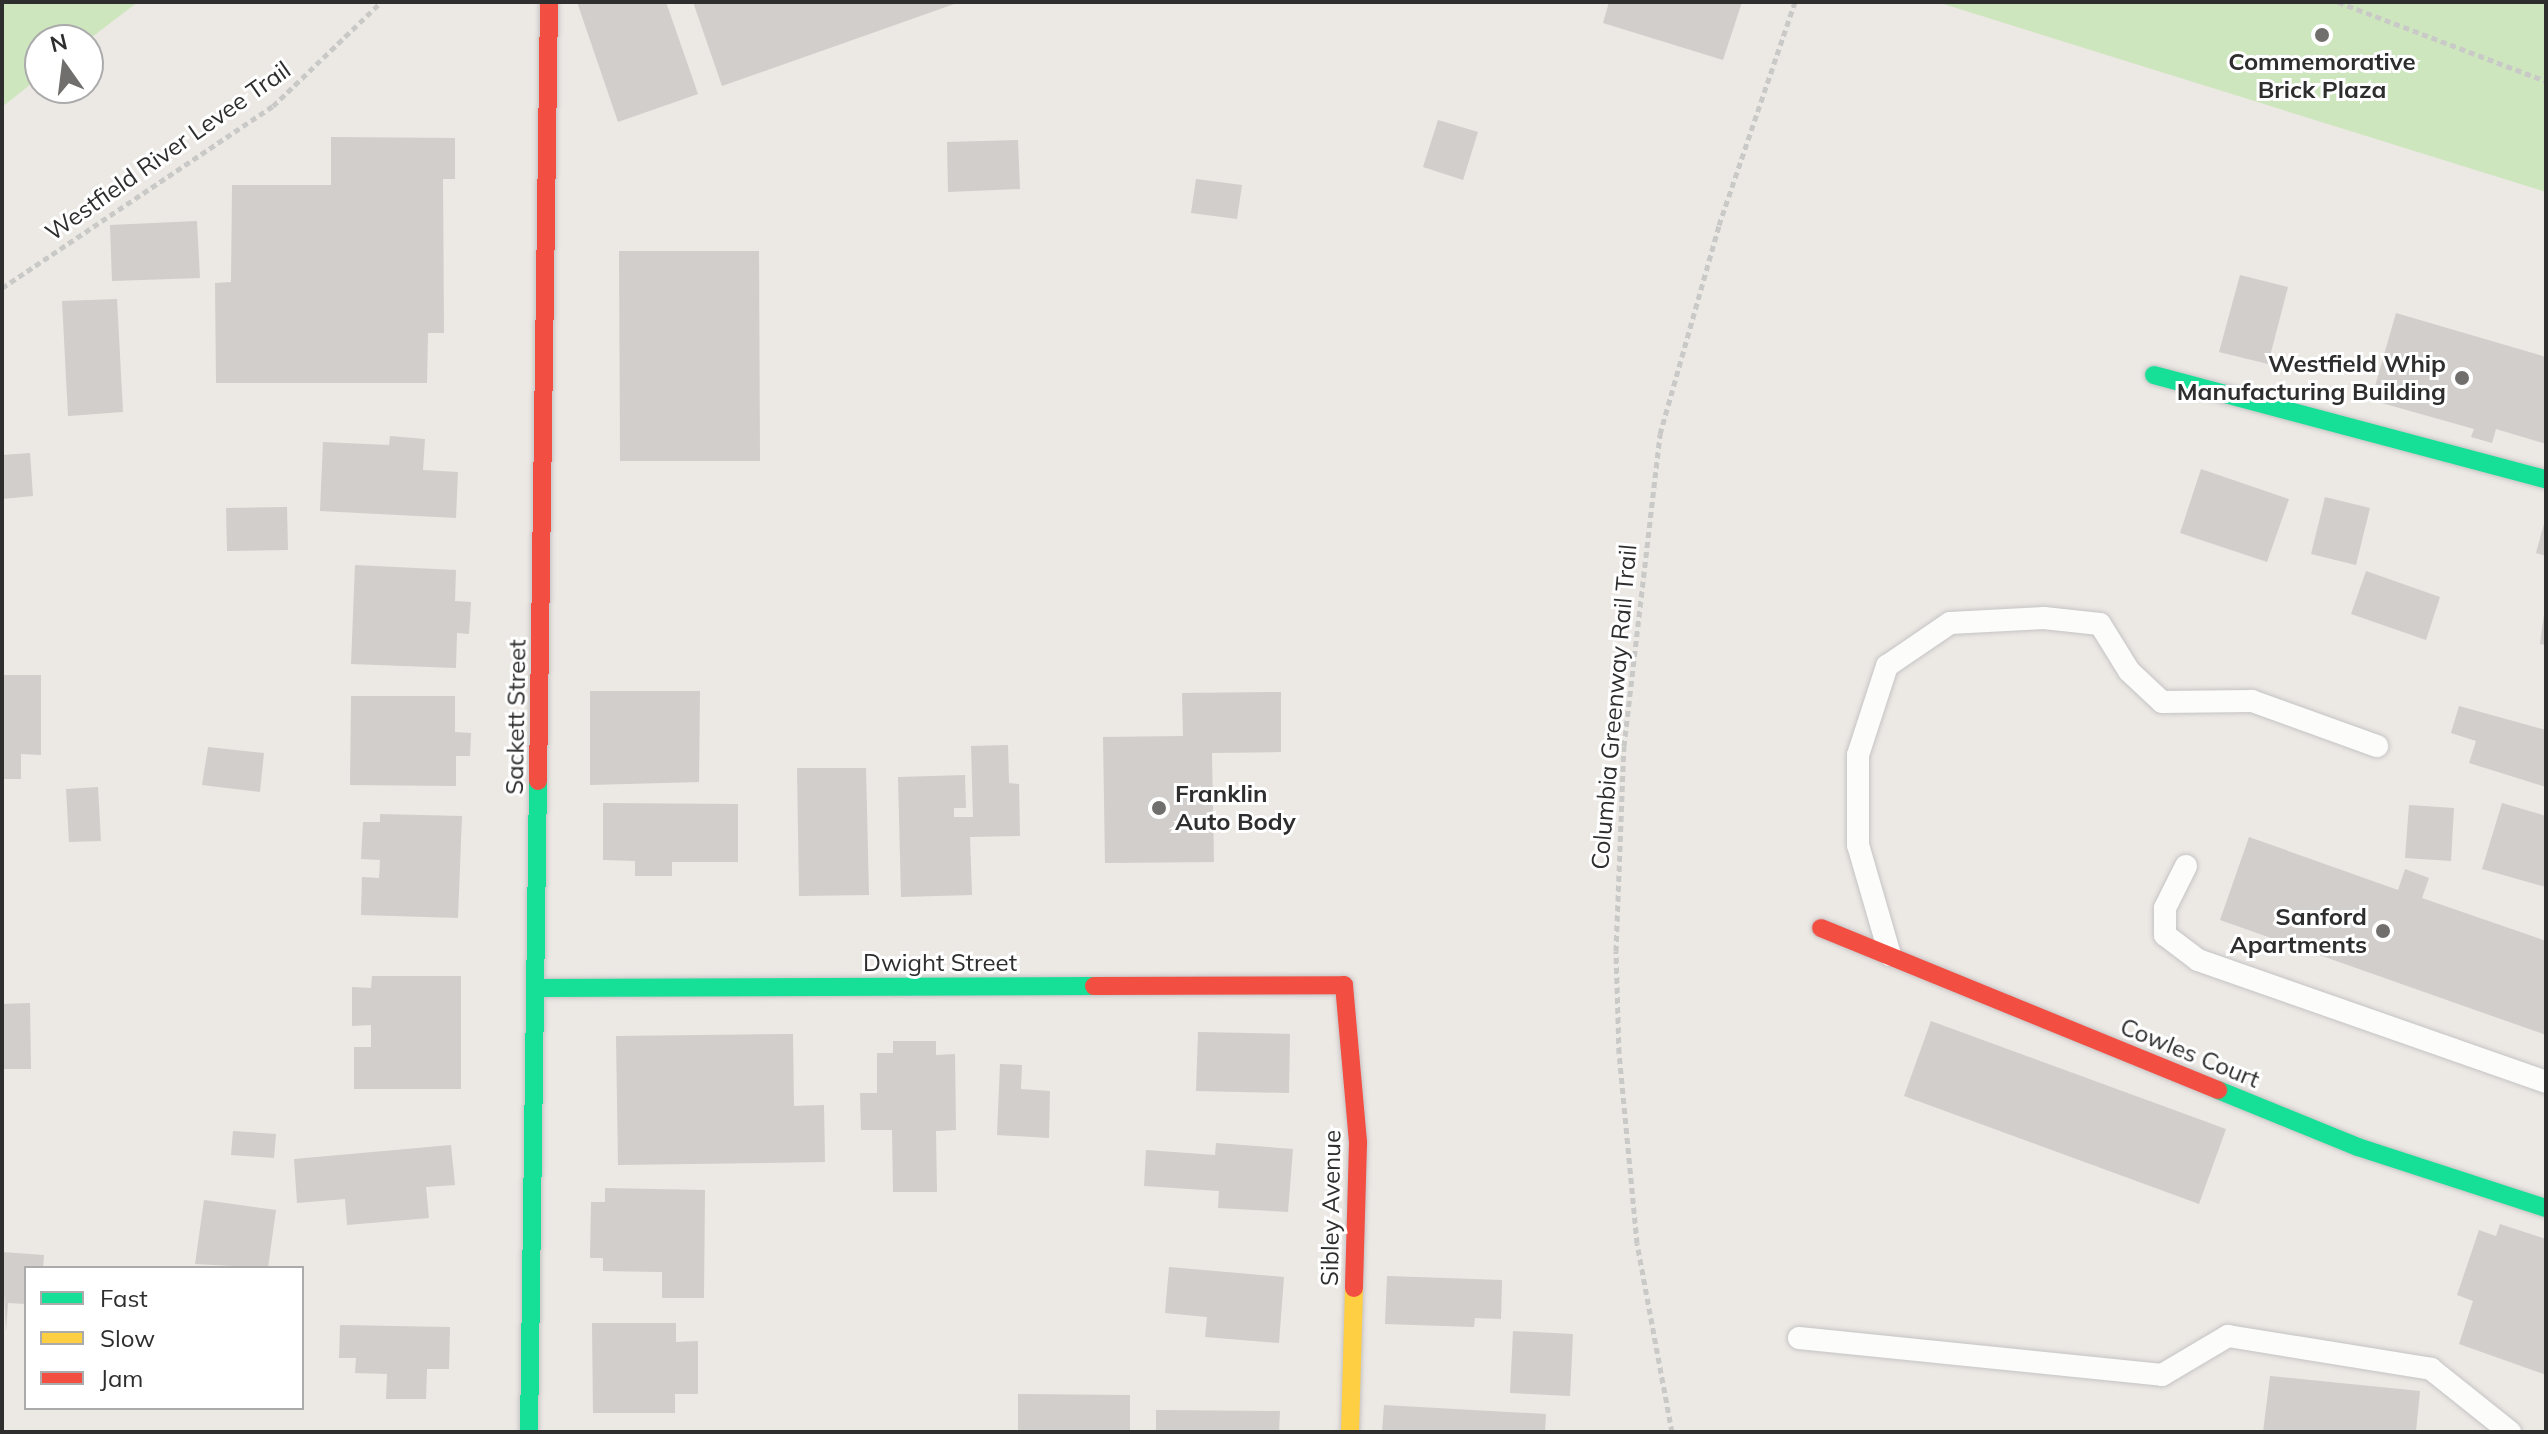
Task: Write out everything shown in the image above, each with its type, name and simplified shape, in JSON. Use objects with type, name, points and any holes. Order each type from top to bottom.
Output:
[{"type":"street","name":"Sackett Street","points":[[529,1432],[549,2]]},
{"type":"street","points":[[2154,375],[2546,479]]},
{"type":"street","name":"Cowles Court","points":[[1821,928],[2358,1147],[2546,1208]]},
{"type":"street","name":"Dwight Street","points":[[537,988],[1344,985]]},
{"type":"street","name":"Sibley Avenue","points":[[1344,985],[1358,1143],[1350,1432]]},
{"type":"lane","points":[[1891,957],[1858,845],[1858,755],[1887,666],[1950,623],[2044,618],[2100,624],[2129,671],[2162,702],[2252,701],[2377,746]]},
{"type":"lane","points":[[2186,866],[2165,908],[2165,935],[2198,960],[2546,1082]]},
{"type":"lane","points":[[1799,1338],[2162,1375],[2228,1336],[2431,1369],[2510,1432]]},
{"type":"path","name":"Westfield River Levee Trail","points":[[2,288],[273,106],[381,2]]},
{"type":"path","name":"Columbia Greenway Rail Trail","points":[[1672,1432],[1637,1243],[1619,1053],[1616,951],[1624,746],[1660,434],[1719,225],[1795,2]]},
{"type":"path","points":[[2338,2],[2546,81]]},
{"type":"green space","points":[[2,2],[138,2],[104,28],[104,24],[24,24],[24,90],[2,107]]},
{"type":"green space","points":[[1937,2],[2546,2],[2546,192]]},
{"type":"building","points":[[577,2],[666,2],[698,94],[618,122]]},
{"type":"building","points":[[693,2],[960,2],[722,86]]},
{"type":"building","points":[[1609,2],[1742,2],[1723,60],[1603,23]]},
{"type":"building","points":[[1438,120],[1478,132],[1463,180],[1423,167]]},
{"type":"building","points":[[331,137],[455,138],[455,179],[443,179],[444,333],[428,333],[427,383],[216,383],[215,283],[231,282],[232,185],[331,185]]},
{"type":"building","points":[[1018,140],[1020,189],[948,192],[947,142]]},
{"type":"building","points":[[1196,179],[1242,185],[1237,219],[1191,213]]},
{"type":"building","points":[[197,221],[200,278],[112,281],[110,225]]},
{"type":"building","points":[[619,251],[759,251],[760,461],[620,461]]},
{"type":"building","points":[[2240,275],[2288,287],[2268,364],[2219,352]]},
{"type":"building","points":[[117,299],[123,412],[68,416],[62,301]]},
{"type":"building","name":"Westfield Whip Manufacturing Building","points":[[2396,313],[2546,357],[2546,444],[2496,429],[2492,443],[2471,437],[2474,429],[2371,400]]},
{"type":"building","points":[[390,436],[425,439],[423,470],[458,472],[456,518],[320,511],[323,442],[389,445]]},
{"type":"building","points":[[30,453],[33,496],[2,499],[2,455]]},
{"type":"building","points":[[2201,469],[2289,499],[2267,562],[2180,533]]},
{"type":"building","points":[[2325,497],[2370,508],[2356,565],[2311,554]]},
{"type":"building","points":[[287,507],[288,550],[227,551],[226,508]]},
{"type":"building","points":[[2546,520],[2546,556],[2536,553]]},
{"type":"building","points":[[355,565],[456,570],[455,601],[471,602],[469,634],[457,633],[456,668],[351,664]]},
{"type":"building","points":[[2366,571],[2440,597],[2426,640],[2351,614]]},
{"type":"building","points":[[2546,614],[2546,645],[2540,644]]},
{"type":"building","points":[[2,675],[41,675],[41,755],[21,754],[21,779],[2,779]]},
{"type":"building","points":[[590,691],[700,691],[699,782],[590,785]]},
{"type":"building","name":"Franklin Auto Body","points":[[1281,692],[1281,752],[1212,753],[1214,862],[1105,863],[1103,737],[1183,736],[1182,693]]},
{"type":"building","points":[[351,696],[455,696],[455,732],[471,733],[470,756],[456,756],[456,786],[350,785]]},
{"type":"building","points":[[2459,706],[2546,730],[2546,787],[2469,763],[2476,741],[2451,733]]},
{"type":"building","points":[[1008,745],[1009,783],[1019,784],[1020,836],[970,837],[972,895],[901,897],[898,777],[965,775],[966,808],[954,808],[954,817],[973,817],[971,746]]},
{"type":"building","points":[[208,747],[264,753],[260,792],[202,785]]},
{"type":"building","points":[[797,768],[866,768],[869,895],[799,896]]},
{"type":"building","points":[[98,787],[101,841],[69,842],[66,789]]},
{"type":"building","points":[[603,803],[738,804],[738,862],[672,862],[672,876],[635,876],[635,861],[603,860]]},
{"type":"building","points":[[2502,803],[2546,816],[2546,887],[2482,869]]},
{"type":"building","points":[[2409,805],[2454,808],[2451,861],[2405,858]]},
{"type":"building","points":[[380,814],[462,816],[458,918],[361,915],[362,877],[379,878],[380,860],[361,859],[363,822],[380,822]]},
{"type":"building","name":"Sanford Apartments","points":[[2249,837],[2398,890],[2405,869],[2429,878],[2422,898],[2546,941],[2546,1035],[2220,920]]},
{"type":"building","points":[[372,976],[461,976],[461,1089],[354,1089],[354,1047],[371,1047],[371,1025],[352,1026],[352,987],[371,988]]},
{"type":"building","points":[[30,1003],[31,1069],[2,1069],[2,1004]]},
{"type":"building","points":[[1931,1021],[2226,1129],[2199,1204],[1904,1096]]},
{"type":"building","points":[[1198,1032],[1290,1034],[1289,1093],[1196,1091]]},
{"type":"building","points":[[793,1034],[794,1106],[824,1105],[825,1162],[618,1165],[616,1036]]},
{"type":"building","points":[[893,1041],[936,1041],[936,1055],[955,1054],[956,1130],[936,1131],[937,1192],[893,1192],[892,1130],[861,1130],[860,1093],[877,1093],[877,1053],[893,1053]]},
{"type":"building","points":[[1000,1064],[1022,1065],[1021,1089],[1050,1091],[1049,1138],[997,1135]]},
{"type":"building","points":[[233,1131],[276,1134],[274,1158],[231,1155]]},
{"type":"building","points":[[1216,1143],[1293,1149],[1288,1212],[1218,1208],[1219,1191],[1144,1186],[1146,1150],[1215,1155]]},
{"type":"building","points":[[451,1145],[455,1185],[426,1187],[429,1218],[347,1225],[345,1199],[297,1203],[294,1159]]},
{"type":"building","points":[[605,1188],[705,1190],[704,1298],[662,1298],[662,1272],[603,1271],[603,1258],[590,1258],[591,1202],[605,1202]]},
{"type":"building","points":[[204,1200],[276,1210],[268,1266],[195,1264]]},
{"type":"building","points":[[2500,1224],[2546,1239],[2546,1375],[2459,1344],[2473,1301],[2457,1295],[2479,1230],[2496,1236]]},
{"type":"building","points":[[2,1252],[44,1255],[43,1266],[24,1266],[24,1304],[8,1303],[6,1332]]},
{"type":"building","points":[[1169,1267],[1284,1277],[1279,1343],[1205,1337],[1207,1317],[1165,1313]]},
{"type":"building","points":[[1387,1276],[1502,1280],[1501,1319],[1475,1318],[1474,1327],[1385,1324]]},
{"type":"building","points":[[592,1323],[676,1323],[676,1342],[698,1341],[698,1394],[675,1394],[675,1413],[593,1413]]},
{"type":"building","points":[[340,1325],[450,1327],[449,1369],[427,1369],[426,1399],[386,1399],[387,1374],[355,1373],[356,1358],[339,1358]]},
{"type":"building","points":[[1513,1331],[1573,1334],[1570,1396],[1510,1393]]},
{"type":"building","points":[[2270,1376],[2420,1391],[2416,1432],[2263,1432]]},
{"type":"building","points":[[1018,1394],[1130,1395],[1130,1432],[1018,1432]]},
{"type":"building","points":[[1384,1405],[1546,1414],[1545,1432],[1382,1432]]},
{"type":"building","points":[[1156,1410],[1280,1411],[1279,1432],[1156,1432]]},
{"type":"traffic: fast","points":[[2154,375],[2546,479]]},
{"type":"traffic: fast","points":[[529,1432],[538,781]]},
{"type":"traffic: fast","points":[[537,988],[1094,986]]},
{"type":"traffic: fast","points":[[2218,1090],[2358,1147],[2546,1208]]},
{"type":"traffic: slow","points":[[1350,1432],[1354,1288]]},
{"type":"traffic: jam","points":[[538,781],[549,2]]},
{"type":"traffic: jam","points":[[1821,928],[2218,1090]]},
{"type":"traffic: jam","points":[[1094,986],[1344,985],[1358,1143],[1354,1288]]},
{"type":"place","name":"Commemorative Brick Plaza","points":[[2322,35]]},
{"type":"place","name":"Westfield Whip Manufacturing Building","points":[[2462,378]]},
{"type":"place","name":"Franklin Auto Body","points":[[1159,808]]},
{"type":"place","name":"Sanford Apartments","points":[[2383,931]]}]
